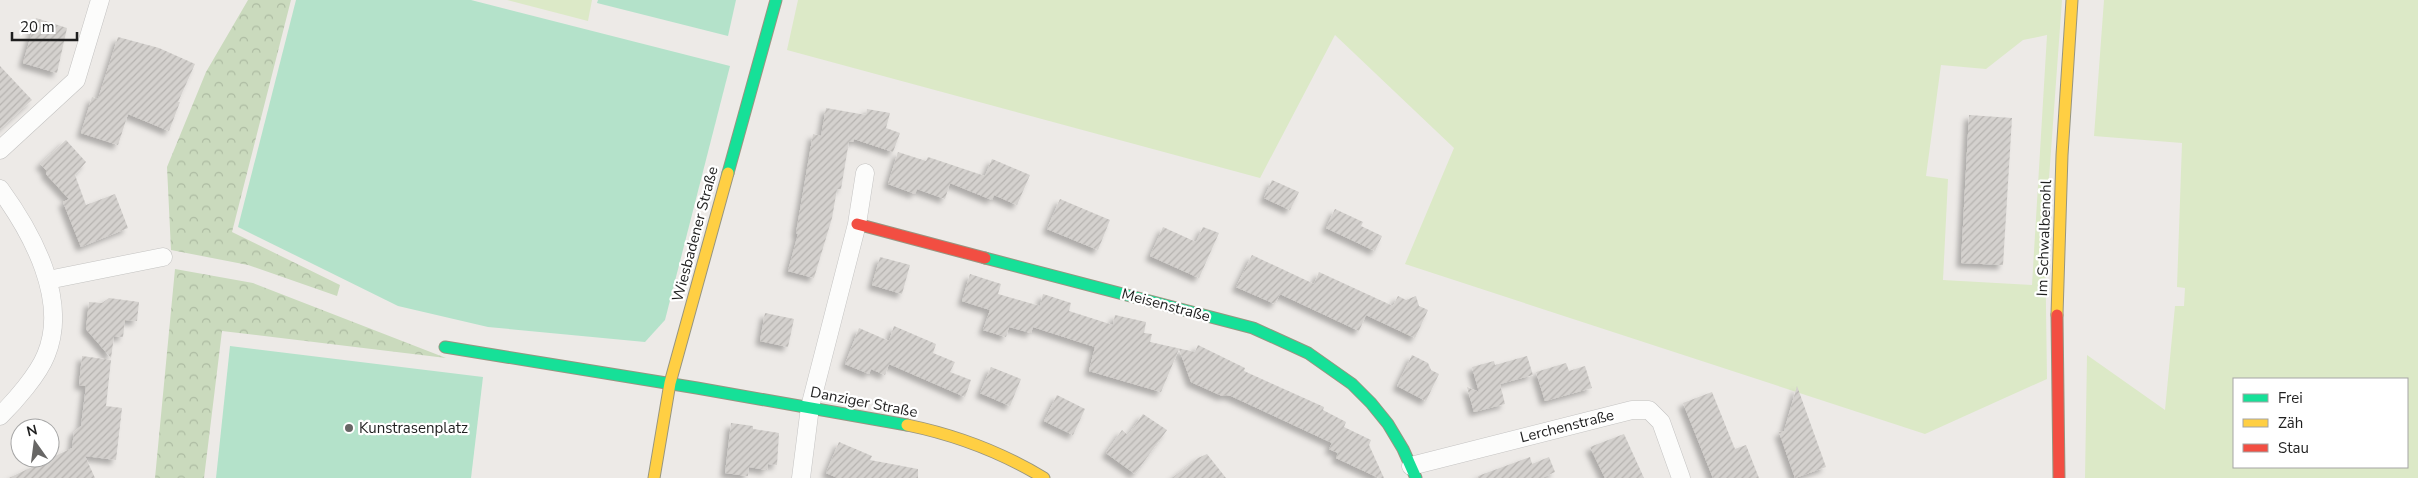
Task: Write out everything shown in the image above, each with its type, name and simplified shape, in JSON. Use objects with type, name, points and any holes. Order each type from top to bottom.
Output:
[{"type":"street","points":[[0,150],[76,80],[100,0]]},
{"type":"street","name":"Wiesbadener Straße","points":[[654,478],[670,383],[776,0]]},
{"type":"street","name":"Im Schwalbenohl","points":[[2058,478],[2057,287],[2062,155],[2072,0]]},
{"type":"street","points":[[801,478],[810,407],[857,224],[866,173]]},
{"type":"street","points":[[0,189],[19,215],[48,280],[55,318],[46,356],[16,400],[0,416]]},
{"type":"street","name":"Meisenstraße","points":[[857,224],[1253,328],[1294,344],[1327,364],[1363,393],[1391,427],[1413,472]]},
{"type":"street","points":[[48,280],[163,257]]},
{"type":"street","name":"Danziger Straße","points":[[445,347],[670,383],[920,428],[982,445],[1044,478]]},
{"type":"street","name":"Lerchenstraße","points":[[1413,472],[1632,410],[1649,410],[1661,422],[1681,478]]},
{"type":"green space","points":[[248,0],[291,0],[232,232],[340,285],[337,296],[248,265],[171,250],[167,167],[206,72]]},
{"type":"green space","points":[[296,0],[471,0],[730,66],[665,320],[645,342],[488,327],[398,306],[238,227]]},
{"type":"green space","points":[[507,0],[592,0],[588,21]]},
{"type":"green space","points":[[598,0],[736,0],[728,36],[597,3]]},
{"type":"green space","points":[[798,0],[2062,0],[2045,233],[2047,379],[1925,434],[1405,264],[1454,148],[1335,35],[1260,178],[787,50]],"holes":[[[2047,35],[2032,285],[1943,280],[1948,179],[1926,176],[1941,65],[1986,69],[2023,40]]]},
{"type":"green space","points":[[2104,0],[2418,0],[2418,478],[2085,478],[2087,355],[2165,410],[2175,306],[2184,306],[2185,288],[2177,287],[2182,143],[2094,136]]},
{"type":"green space","points":[[175,269],[253,283],[446,358],[222,331],[204,478],[155,478]]},
{"type":"green space","name":"Kunstrasenplatz","points":[[230,346],[483,377],[471,478],[216,478]]},
{"type":"building","points":[[36,18],[67,28],[57,73],[23,63]]},
{"type":"building","points":[[118,37],[159,48],[195,64],[178,102],[180,102],[169,131],[128,114],[118,145],[81,133],[92,97],[98,99]]},
{"type":"building","points":[[0,66],[32,100],[0,129]]},
{"type":"building","points":[[826,108],[866,115],[867,109],[890,113],[886,128],[900,133],[893,152],[854,139],[853,142],[849,141],[841,189],[837,189],[832,218],[814,278],[788,271],[798,234],[796,233],[813,134],[821,136]]},
{"type":"building","points":[[1969,115],[2012,118],[2003,265],[1961,263]]},
{"type":"building","points":[[66,140],[86,162],[75,175],[86,205],[115,194],[128,228],[81,247],[63,202],[69,199],[46,174],[46,170],[40,164]]},
{"type":"building","points":[[898,152],[926,161],[928,157],[985,176],[992,159],[1030,175],[1017,205],[994,195],[992,200],[950,183],[945,199],[917,189],[915,194],[888,184]]},
{"type":"building","points":[[1272,180],[1299,192],[1290,210],[1264,198]]},
{"type":"building","points":[[1060,199],[1110,220],[1098,250],[1047,229]]},
{"type":"building","points":[[1335,209],[1363,222],[1361,226],[1382,236],[1375,251],[1326,228]]},
{"type":"building","points":[[1163,227],[1196,242],[1203,227],[1219,233],[1199,278],[1150,256]]},
{"type":"building","points":[[1252,255],[1314,284],[1319,272],[1393,306],[1398,296],[1406,300],[1416,296],[1419,306],[1428,310],[1415,338],[1366,315],[1359,331],[1280,294],[1275,304],[1236,287]]},
{"type":"building","points":[[880,257],[910,265],[902,294],[872,285]]},
{"type":"building","points":[[970,274],[1001,284],[998,294],[1040,306],[1043,294],[1071,303],[1069,311],[1113,325],[1115,315],[1146,322],[1144,333],[1152,334],[1150,342],[1195,352],[1198,345],[1245,368],[1244,371],[1324,407],[1323,410],[1346,422],[1344,427],[1371,440],[1369,445],[1384,478],[1379,478],[1336,458],[1338,453],[1329,449],[1332,443],[1231,396],[1222,396],[1191,382],[1179,349],[1161,392],[1089,371],[1095,347],[1033,327],[1031,333],[1009,327],[1006,337],[983,330],[990,310],[962,301]]},
{"type":"building","points":[[109,298],[139,302],[137,321],[125,320],[123,337],[114,336],[111,358],[86,329],[89,302],[102,303]]},
{"type":"building","points":[[765,313],[794,319],[788,347],[760,341]]},
{"type":"building","points":[[894,326],[936,344],[933,353],[955,362],[950,372],[971,380],[965,397],[889,364],[885,375],[871,369],[869,374],[845,364],[859,328],[889,341]]},
{"type":"building","points":[[1412,355],[1428,363],[1431,370],[1439,374],[1426,401],[1397,386]]},
{"type":"building","points":[[82,356],[111,360],[106,406],[122,408],[116,460],[85,456],[95,478],[9,478],[30,468],[60,468],[60,454],[72,448],[74,432],[81,426],[86,386],[79,385]]},
{"type":"building","points":[[1527,356],[1533,375],[1500,384],[1505,404],[1474,412],[1467,387],[1479,392],[1472,367],[1494,361],[1495,365]]},
{"type":"building","points":[[1566,363],[1569,371],[1585,366],[1592,388],[1545,401],[1536,372]]},
{"type":"building","points":[[991,367],[1021,379],[1010,406],[980,393]]},
{"type":"building","points":[[1797,386],[1826,467],[1795,478],[1779,432],[1784,431]]},
{"type":"building","points":[[1712,392],[1735,449],[1746,445],[1759,478],[1713,478],[1683,403]]},
{"type":"building","points":[[1057,395],[1085,409],[1073,435],[1044,421]]},
{"type":"building","points":[[1143,414],[1167,430],[1135,474],[1106,453],[1122,430],[1128,435]]},
{"type":"building","points":[[731,423],[753,426],[753,429],[779,433],[777,465],[768,464],[767,470],[749,467],[748,476],[725,473]]},
{"type":"building","points":[[1624,434],[1644,478],[1605,478],[1590,447]]},
{"type":"building","points":[[839,442],[872,456],[870,460],[918,469],[918,478],[838,478],[826,473]]},
{"type":"building","points":[[1207,454],[1226,478],[1172,478],[1198,458]]},
{"type":"building","points":[[1530,457],[1532,464],[1549,457],[1555,472],[1542,478],[1478,478],[1478,476]]},
{"type":"traffic: fast","points":[[728,173],[776,0]]},
{"type":"traffic: fast","points":[[985,258],[1253,328],[1308,353],[1352,384],[1371,403],[1388,424],[1403,449],[1416,478]]},
{"type":"traffic: fast","points":[[445,347],[697,388],[907,425]]},
{"type":"traffic: slow","points":[[2057,315],[2062,155],[2072,0]]},
{"type":"traffic: slow","points":[[654,478],[670,383],[728,173]]},
{"type":"traffic: slow","points":[[907,425],[961,439],[995,452],[1044,478]]},
{"type":"traffic: jam","points":[[857,224],[985,258]]},
{"type":"traffic: jam","points":[[2057,315],[2059,478]]},
{"type":"place","name":"Kunstrasenplatz","points":[[349,428]]}]
